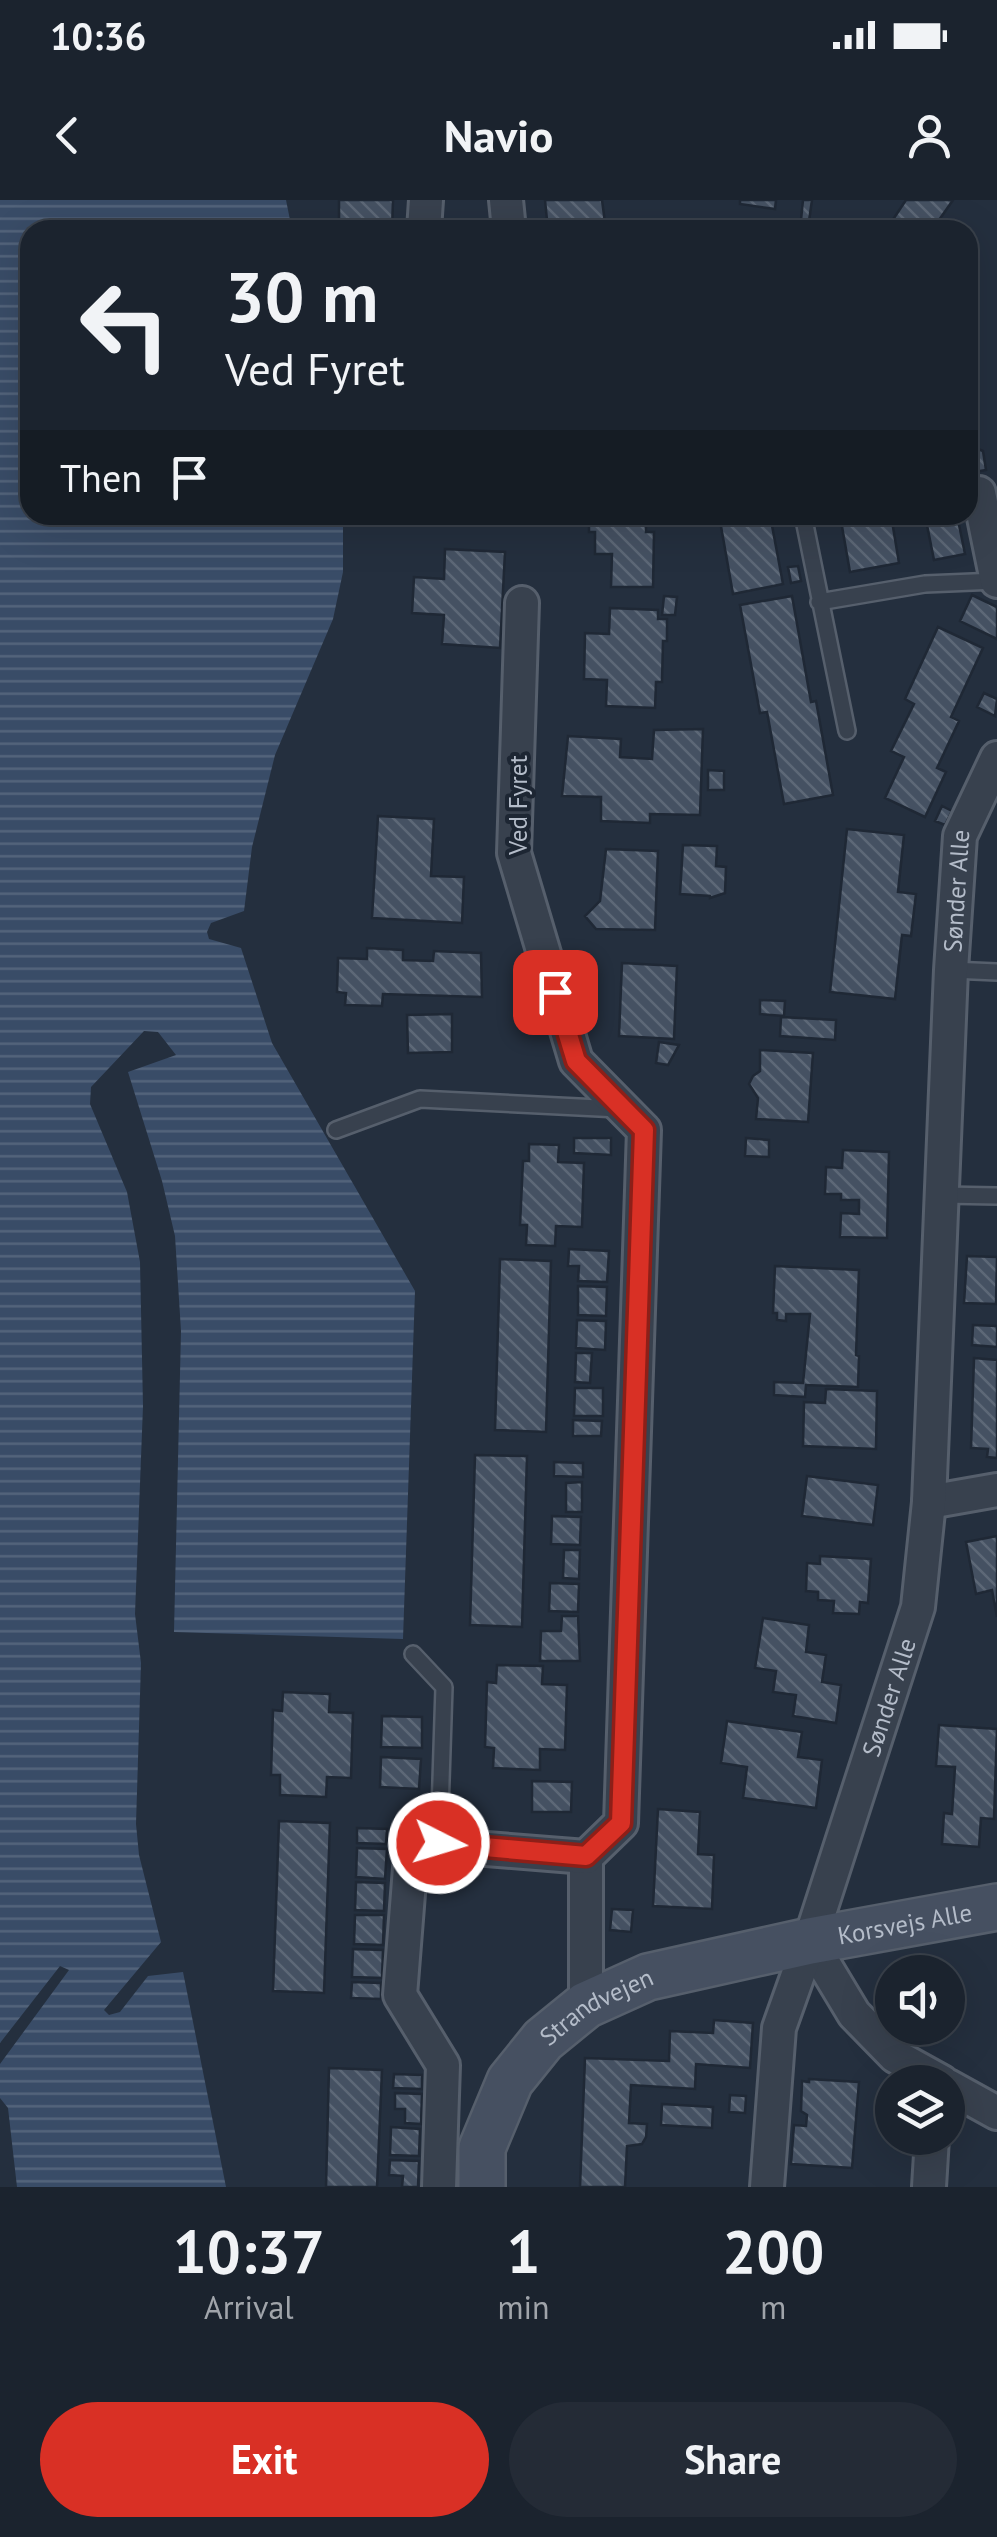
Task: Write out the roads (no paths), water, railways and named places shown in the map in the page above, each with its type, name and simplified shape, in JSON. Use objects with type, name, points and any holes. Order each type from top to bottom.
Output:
[{"type":"street","points":[[980,493],[997,581]]},
{"type":"street","name":"Ved Fyret","points":[[522,603],[514,854],[576,1061],[644,1130],[621,1823],[586,1856]]},
{"type":"street","name":"Sønder Alle","points":[[766,2187],[779,2028],[918,1607],[928,1502],[960,836],[997,758]]},
{"type":"street","points":[[928,1502],[997,1490]]},
{"type":"street","points":[[439,2187],[443,2064],[400,1995],[412,1843],[586,1856],[586,2006]]},
{"type":"street","name":"Korsvejs Alle","points":[[810,1941],[997,1907]]},
{"type":"street","points":[[810,1941],[854,2014],[894,2056],[909,2065]]},
{"type":"street","name":"Strandvejen","points":[[482,2187],[482,2148],[510,2081],[543,2040],[586,2006],[648,1977],[810,1941]]},
{"type":"street","points":[[965,2097],[997,2113]]},
{"type":"street","points":[[928,2187],[931,2155]]},
{"type":"lane","points":[[805,525],[847,731]]},
{"type":"lane","points":[[820,602],[925,584],[997,581]]},
{"type":"lane","name":"Sønder Alle","points":[[951,970],[997,972]]},
{"type":"lane","points":[[336,1130],[420,1098],[624,1109]]},
{"type":"lane","points":[[942,1195],[997,1196]]},
{"type":"lane","points":[[412,1654],[444,1687],[439,1843]]},
{"type":"water","points":[[0,200],[286,200],[290,220],[20,220],[20,525],[343,525],[343,572],[333,619],[275,755],[252,847],[244,911],[211,923],[207,932],[209,939],[241,948],[272,1043],[415,1291],[403,1639],[174,1632],[181,1331],[175,1236],[128,1072],[176,1055],[158,1032],[144,1031],[91,1087],[90,1104],[127,1192],[140,1262],[143,1406],[135,1614],[141,1663],[136,1824],[139,1855],[161,1942],[104,2010],[109,2015],[120,2012],[148,1976],[183,1972],[226,2187],[17,2187],[8,2108],[0,2098],[0,2064],[69,1970],[60,1966],[0,2043]]}]
